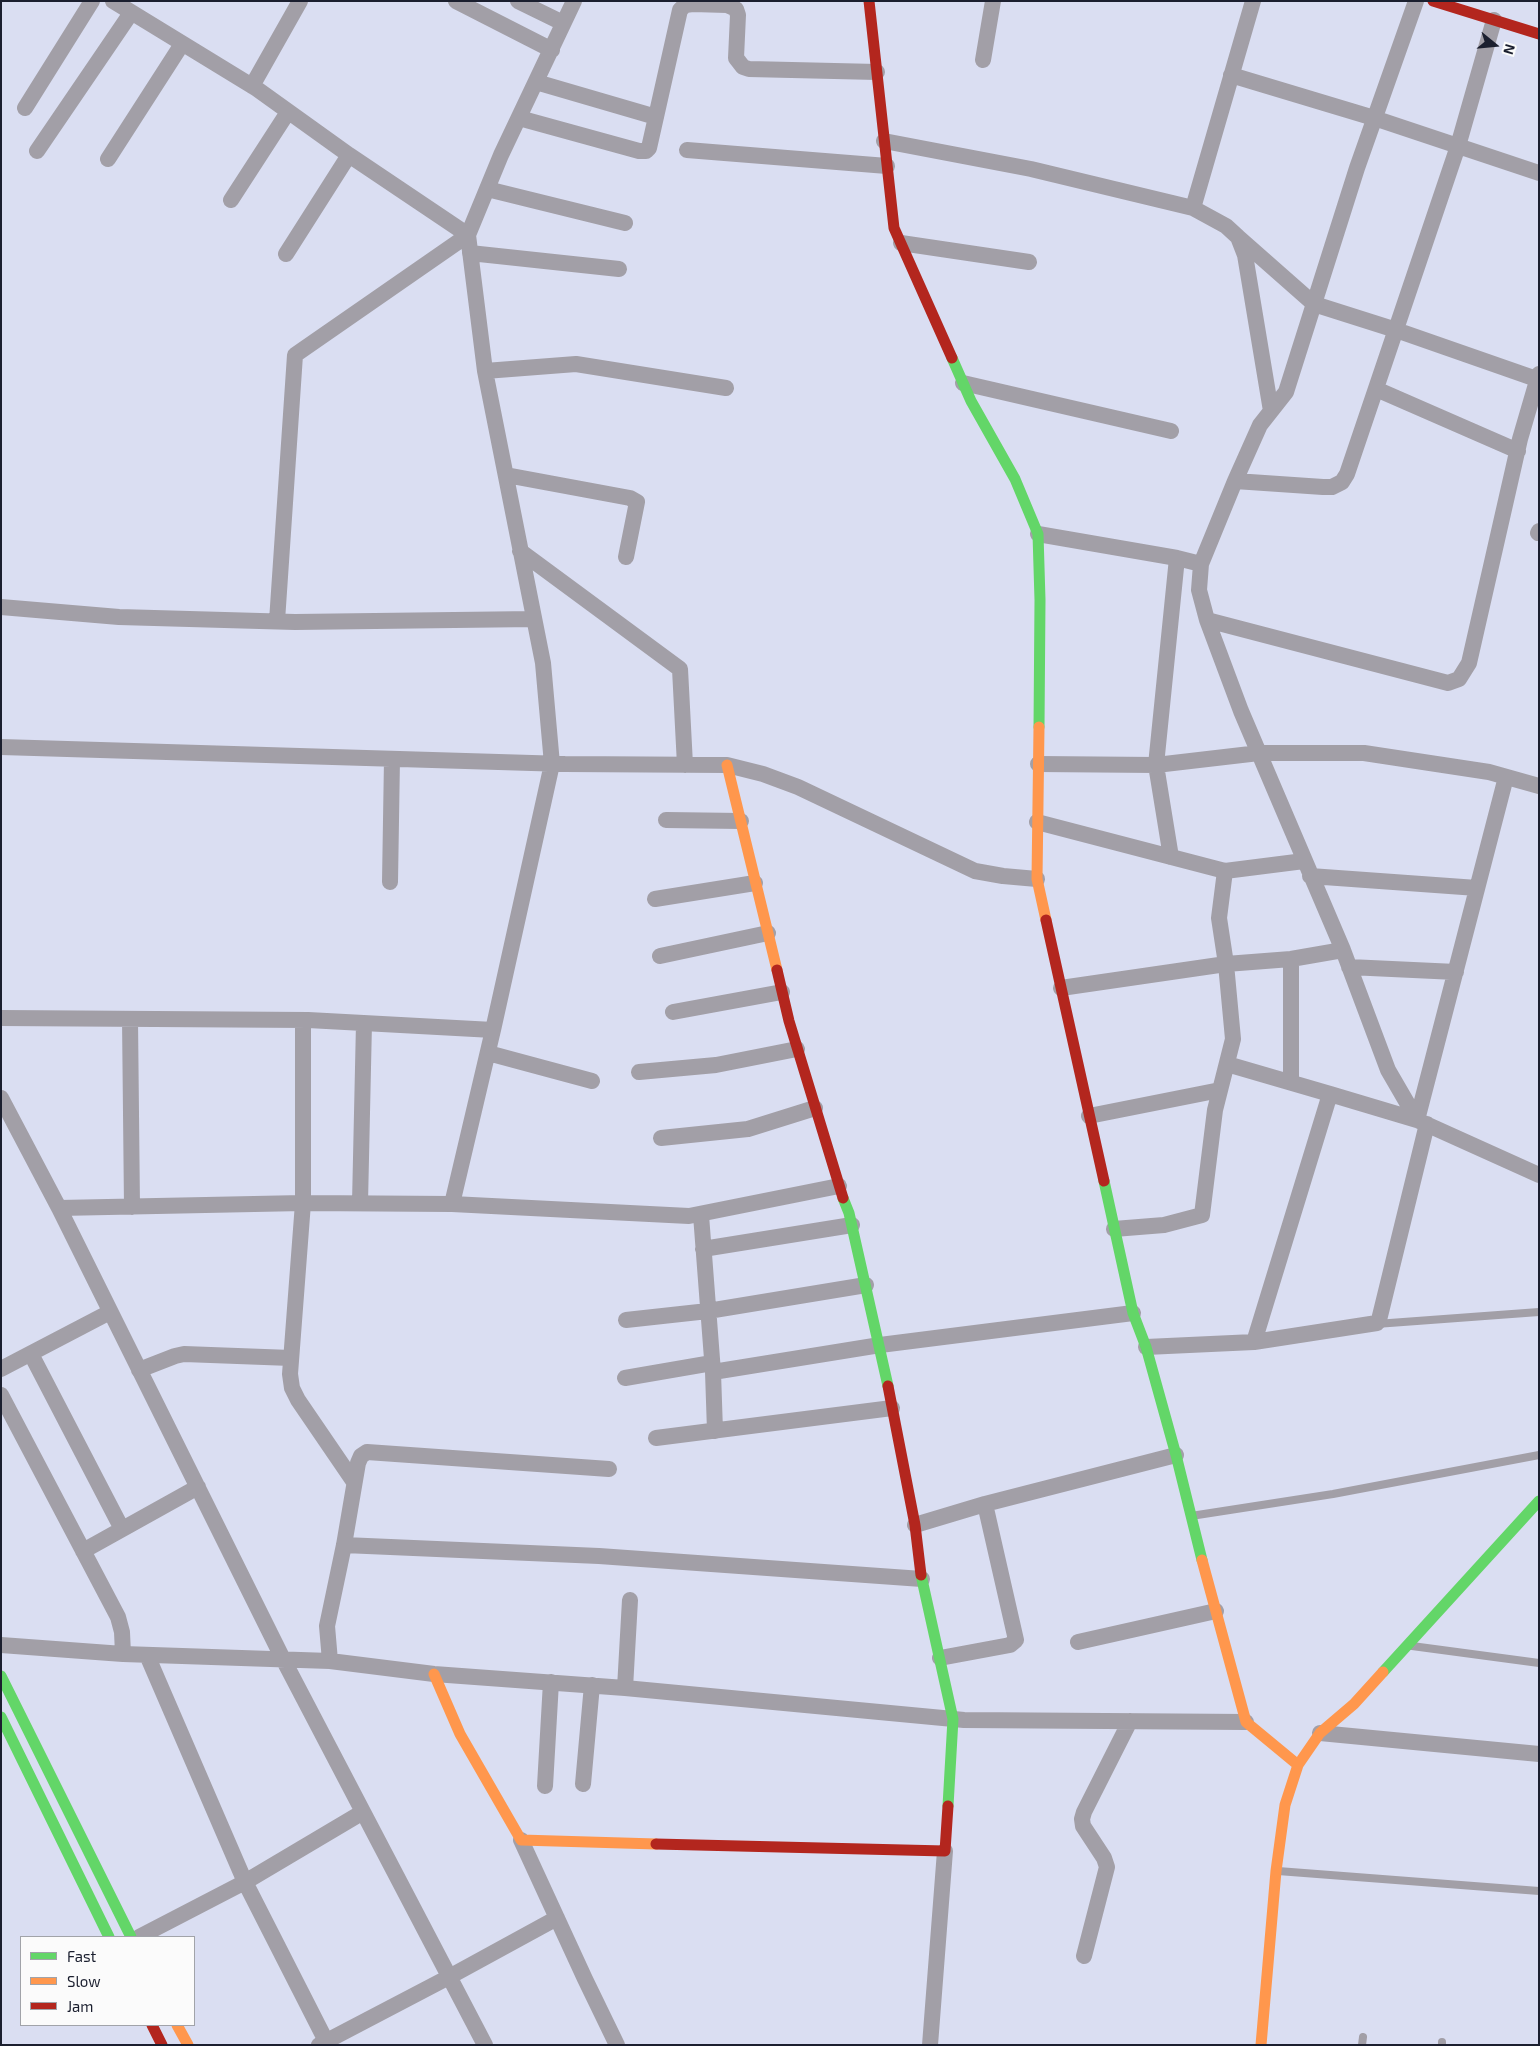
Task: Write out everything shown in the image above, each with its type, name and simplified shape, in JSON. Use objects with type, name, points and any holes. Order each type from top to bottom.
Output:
[{"type":"street","points":[[26,108],[92,1]]},
{"type":"street","points":[[113,1],[252,86],[349,156],[468,235]]},
{"type":"street","points":[[252,86],[300,1]]},
{"type":"street","points":[[456,1],[552,50]]},
{"type":"street","points":[[518,1],[563,23]]},
{"type":"street","points":[[452,1204],[488,1053],[552,764],[544,663],[485,371],[468,235],[518,118],[574,1]]},
{"type":"street","points":[[869,1],[894,228],[963,383],[1016,479],[1038,534],[1040,600],[1036,879],[1132,1313],[1146,1347],[1246,1722],[1298,1766]]},
{"type":"street","points":[[983,60],[993,1]]},
{"type":"street","points":[[1193,208],[1252,1]]},
{"type":"street","points":[[1416,1],[1356,168],[1286,392],[1260,425],[1235,481],[1201,564],[1199,590],[1207,620],[1259,753],[1343,950],[1388,1070],[1422,1122]]},
{"type":"street","points":[[1433,1],[1539,34]]},
{"type":"street","points":[[518,118],[639,151],[646,151],[649,148],[680,10],[685,5],[692,4],[727,3],[736,9],[738,14],[736,58],[743,67],[749,69],[877,72]]},
{"type":"street","points":[[37,151],[131,13]]},
{"type":"street","points":[[1235,481],[1324,488],[1332,487],[1342,482],[1347,474],[1458,146],[1494,20]]},
{"type":"street","points":[[108,159],[182,44]]},
{"type":"street","points":[[1231,75],[1374,118],[1539,173]]},
{"type":"street","points":[[536,82],[656,117]]},
{"type":"street","points":[[231,200],[288,112]]},
{"type":"street","points":[[884,141],[1031,169],[1193,208],[1226,226],[1314,304],[1538,378],[1518,451],[1469,663],[1460,679],[1448,683],[1207,620]]},
{"type":"street","points":[[687,150],[887,166]]},
{"type":"street","points":[[286,254],[349,156]]},
{"type":"street","points":[[487,189],[625,223]]},
{"type":"street","points":[[277,621],[295,355],[468,235]]},
{"type":"street","points":[[1238,237],[1245,255],[1271,410]]},
{"type":"street","points":[[901,243],[1029,262]]},
{"type":"street","points":[[470,253],[619,269]]},
{"type":"street","points":[[485,371],[576,364],[726,388]]},
{"type":"street","points":[[963,383],[1171,431]]},
{"type":"street","points":[[1376,389],[1518,451]]},
{"type":"street","points":[[506,475],[630,498],[637,502],[626,557]]},
{"type":"street","points":[[1038,534],[1177,558],[1201,564]]},
{"type":"street","points":[[520,551],[680,669],[686,765]]},
{"type":"street","points":[[1171,857],[1156,765],[1177,558]]},
{"type":"street","points":[[1,607],[119,617],[277,621],[534,618]]},
{"type":"street","points":[[1,747],[552,764],[727,765],[763,774],[798,786],[975,871],[1036,879]]},
{"type":"street","points":[[1038,764],[1156,765],[1259,753],[1364,753],[1489,772],[1539,786]]},
{"type":"street","points":[[390,882],[392,759]]},
{"type":"street","points":[[727,765],[797,1049],[852,1225],[880,1345],[915,1525],[922,1579],[953,1719],[930,2045]]},
{"type":"street","points":[[1146,1347],[1254,1342],[1374,1325],[1379,1320],[1456,972],[1506,777]]},
{"type":"street","points":[[666,820],[741,821]]},
{"type":"street","points":[[1037,822],[1225,871],[1304,861]]},
{"type":"street","points":[[1114,1229],[1164,1225],[1202,1214],[1213,1120],[1233,1039],[1226,964],[1219,918],[1225,871]]},
{"type":"street","points":[[1310,876],[1477,888]]},
{"type":"street","points":[[655,899],[755,883]]},
{"type":"street","points":[[660,956],[768,933]]},
{"type":"street","points":[[1061,988],[1226,964],[1291,959],[1343,950]]},
{"type":"street","points":[[1291,959],[1291,1082]]},
{"type":"street","points":[[1349,967],[1456,972]]},
{"type":"street","points":[[672,1012],[782,992]]},
{"type":"street","points":[[1,1018],[303,1020],[493,1030]]},
{"type":"street","points":[[130,1019],[132,1207]]},
{"type":"street","points":[[303,1020],[303,1203],[290,1374],[292,1388],[354,1482]]},
{"type":"street","points":[[360,1204],[364,1023]]},
{"type":"street","points":[[639,1072],[716,1065],[797,1049]]},
{"type":"street","points":[[488,1053],[592,1081]]},
{"type":"street","points":[[1227,1064],[1422,1122],[1539,1175]]},
{"type":"street","points":[[1089,1116],[1220,1090]]},
{"type":"street","points":[[1254,1342],[1330,1094]]},
{"type":"street","points":[[1,1098],[59,1208],[283,1659],[485,2045]]},
{"type":"street","points":[[661,1138],[748,1129],[815,1108]]},
{"type":"street","points":[[59,1208],[303,1203],[452,1204],[666,1216],[701,1214],[839,1186]]},
{"type":"street","points":[[701,1214],[715,1430]]},
{"type":"street","points":[[703,1249],[852,1225]]},
{"type":"street","points":[[626,1320],[708,1311],[866,1285]]},
{"type":"street","points":[[1,1369],[110,1312]]},
{"type":"street","points":[[626,1378],[1132,1313]]},
{"type":"street","points":[[31,1354],[122,1529]]},
{"type":"street","points":[[139,1370],[184,1354],[291,1358]]},
{"type":"street","points":[[1,1395],[118,1617],[122,1632],[123,1654]]},
{"type":"street","points":[[656,1438],[892,1408]]},
{"type":"street","points":[[330,1661],[327,1626],[344,1545],[358,1463],[361,1456],[366,1452],[609,1469]]},
{"type":"street","points":[[915,1525],[985,1504],[1176,1455]]},
{"type":"street","points":[[83,1551],[198,1488]]},
{"type":"street","points":[[1260,2045],[1276,1871],[1285,1805],[1298,1766],[1320,1733],[1354,1704],[1539,1501]]},
{"type":"street","points":[[940,1658],[1010,1645],[1016,1640],[985,1504]]},
{"type":"street","points":[[344,1545],[599,1556],[922,1579]]},
{"type":"street","points":[[625,1688],[630,1600]]},
{"type":"street","points":[[1078,1642],[1216,1611]]},
{"type":"street","points":[[1,1645],[123,1654],[330,1661],[434,1674],[592,1685],[953,1719],[1246,1722]]},
{"type":"street","points":[[146,1655],[245,1882],[322,2043],[557,1918]]},
{"type":"street","points":[[434,1674],[460,1734],[521,1840],[617,2045]]},
{"type":"street","points":[[1,1676],[131,1936]]},
{"type":"street","points":[[545,1786],[551,1682]]},
{"type":"street","points":[[583,1784],[592,1685]]},
{"type":"street","points":[[1,1717],[109,1936]]},
{"type":"street","points":[[1084,1956],[1107,1867],[1104,1858],[1083,1826],[1082,1819],[1130,1721]]},
{"type":"street","points":[[1320,1733],[1539,1754]]},
{"type":"street","points":[[141,1936],[245,1882],[363,1812]]},
{"type":"street","points":[[521,1840],[945,1851]]},
{"type":"street","points":[[152,2026],[162,2045]]},
{"type":"street","points":[[178,2026],[188,2045]]},
{"type":"lane","points":[[1374,1325],[1539,1312]]},
{"type":"lane","points":[[1190,1516],[1333,1494],[1539,1454]]},
{"type":"lane","points":[[1406,1646],[1539,1663]]},
{"type":"lane","points":[[1276,1871],[1539,1891]]},
{"type":"traffic: fast","points":[[952,358],[971,401],[1015,479],[1038,534],[1040,600],[1039,727]]},
{"type":"traffic: fast","points":[[1104,1181],[1133,1313],[1146,1347],[1176,1455],[1202,1560]]},
{"type":"traffic: fast","points":[[843,1198],[849,1213],[888,1386]]},
{"type":"traffic: fast","points":[[1383,1672],[1539,1501]]},
{"type":"traffic: fast","points":[[921,1575],[953,1719],[948,1806]]},
{"type":"traffic: fast","points":[[1,1676],[131,1936]]},
{"type":"traffic: fast","points":[[1,1717],[109,1936]]},
{"type":"traffic: slow","points":[[1039,727],[1037,879],[1046,920]]},
{"type":"traffic: slow","points":[[727,765],[777,970]]},
{"type":"traffic: slow","points":[[1202,1560],[1246,1722],[1298,1765]]},
{"type":"traffic: slow","points":[[1261,2045],[1276,1871],[1285,1805],[1298,1765],[1320,1733],[1354,1704],[1383,1672]]},
{"type":"traffic: slow","points":[[434,1674],[460,1734],[521,1840],[656,1844]]},
{"type":"traffic: slow","points":[[178,2026],[188,2045]]},
{"type":"traffic: jam","points":[[869,1],[894,228],[952,358]]},
{"type":"traffic: jam","points":[[1433,1],[1539,34]]},
{"type":"traffic: jam","points":[[1046,920],[1104,1181]]},
{"type":"traffic: jam","points":[[777,970],[789,1021],[843,1198]]},
{"type":"traffic: jam","points":[[888,1386],[915,1525],[921,1575]]},
{"type":"traffic: jam","points":[[656,1844],[945,1851],[948,1806]]},
{"type":"traffic: jam","points":[[152,2026],[162,2045]]}]
